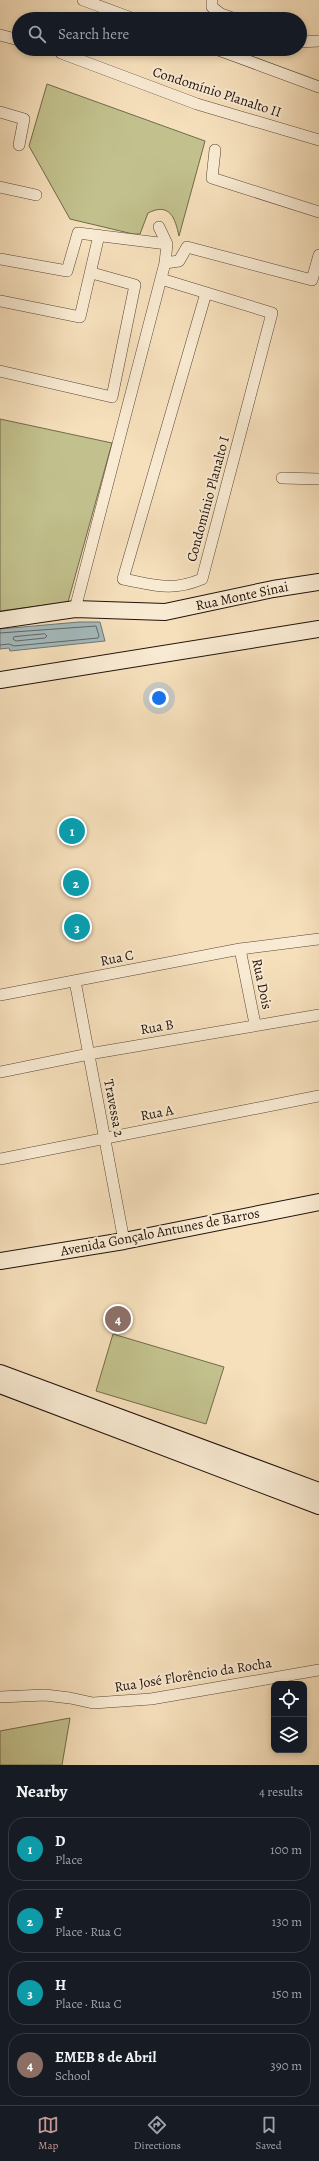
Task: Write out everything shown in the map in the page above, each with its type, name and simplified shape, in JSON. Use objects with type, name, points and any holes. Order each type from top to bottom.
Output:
[{"type":"main road","name":"Rua Monte Sinai","points":[[0,620],[75,609],[165,612],[273,589],[319,582]]},
{"type":"main road","points":[[0,680],[319,629]]},
{"type":"main road","name":"Avenida Gonçalo Antunes de Barros","points":[[0,1261],[124,1241],[319,1202]]},
{"type":"main road","points":[[0,1373],[319,1491]]},
{"type":"main road","points":[[0,1385],[319,1506]]},
{"type":"street","points":[[83,0],[115,12]]},
{"type":"street","points":[[212,0],[212,8],[218,12]]},
{"type":"street","points":[[0,35],[12,38]]},
{"type":"street","points":[[307,42],[319,41]]},
{"type":"street","name":"Condomínio Planalto II","points":[[69,56],[197,104],[319,140]]},
{"type":"street","points":[[235,56],[319,87]]},
{"type":"street","points":[[0,112],[24,119],[19,145]]},
{"type":"street","points":[[215,150],[212,178],[319,212]]},
{"type":"street","points":[[0,187],[36,195]]},
{"type":"street","points":[[75,609],[165,263],[167,244],[159,227]]},
{"type":"street","points":[[0,259],[67,272],[78,232],[167,244]]},
{"type":"street","points":[[0,301],[80,317],[92,273],[99,235]]},
{"type":"street","points":[[165,263],[179,261],[187,246],[312,280],[319,255]]},
{"type":"street","points":[[0,371],[112,397],[134,285],[92,273]]},
{"type":"street","name":"Condomínio Planalto I","points":[[160,279],[272,313],[202,579],[187,585],[169,588],[124,579],[206,293]]},
{"type":"street","points":[[282,478],[317,479],[319,468]]},
{"type":"street","name":"Rua C","points":[[0,995],[240,950],[319,940]]},
{"type":"street","name":"Rua Dois","points":[[240,950],[255,1024]]},
{"type":"street","name":"Travessa 2","points":[[75,981],[124,1241]]},
{"type":"street","name":"Rua B","points":[[0,1072],[89,1054],[319,1014]]},
{"type":"street","name":"Rua A","points":[[0,1159],[319,1096]]},
{"type":"street","name":"Rua José Florêncio da Rocha","points":[[0,1697],[45,1695],[70,1698],[93,1704],[151,1699],[319,1670]]},
{"type":"shaded area","points":[[47,84],[205,141],[179,236],[176,223],[173,218],[162,209],[148,213],[140,234],[133,234],[70,219],[29,146]]},
{"type":"shaded area","points":[[0,419],[112,443],[68,602],[0,611]]},
{"type":"shaded area","points":[[113,1334],[224,1367],[206,1424],[96,1391]]},
{"type":"shaded area","points":[[70,1718],[62,1765],[0,1765],[0,1731]]},
{"type":"water","points":[[79,622],[100,622],[105,641],[10,651],[9,648],[0,649],[0,629]]},
{"type":"place","name":"D","points":[[72,831]]},
{"type":"place","name":"F","points":[[76,883]]},
{"type":"place","name":"H","points":[[77,927]]},
{"type":"place","name":"EMEB 8 de Abril","points":[[118,1319]]}]
